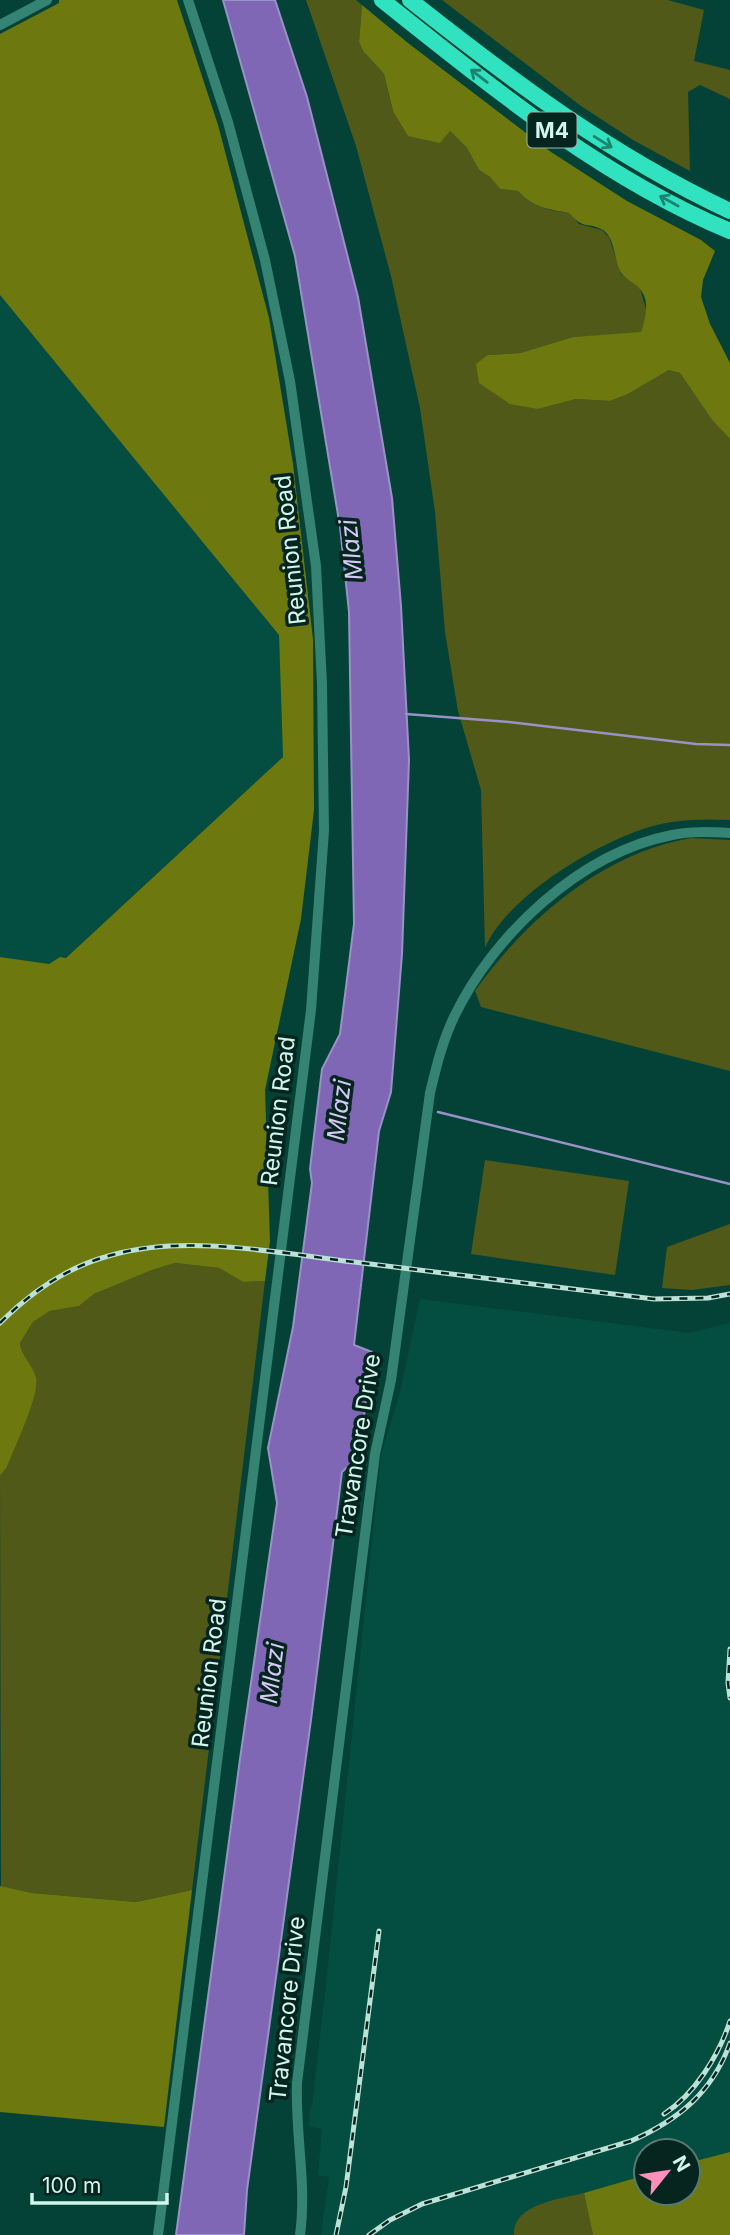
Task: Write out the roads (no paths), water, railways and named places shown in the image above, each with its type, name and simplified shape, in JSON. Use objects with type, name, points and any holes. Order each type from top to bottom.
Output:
[{"type":"highway","name":"M4","points":[[410,0],[515,82],[582,129],[654,172],[730,211]]},
{"type":"highway","name":"M4","points":[[386,3],[513,103],[572,143],[636,183],[727,230]]},
{"type":"street","points":[[0,25],[47,0]]},
{"type":"street","name":"Reunion Road","points":[[159,2235],[303,1076],[321,892],[324,831],[322,684],[316,566],[292,393],[265,260],[248,194],[228,122],[188,0]]},
{"type":"street","name":"Travancore Drive","points":[[300,2235],[302,2184],[297,2083],[375,1454],[391,1381],[430,1094],[441,1048],[457,1010],[487,961],[513,930],[556,893],[608,859],[652,840],[682,833],[730,833]]},
{"type":"water","name":"Mlazi","points":[[223,0],[275,0],[307,97],[358,297],[392,498],[409,760],[402,954],[391,1092],[379,1131],[354,1345],[372,1352],[359,1456],[342,1472],[247,2190],[244,2235],[176,2235],[277,1503],[268,1448],[293,1327],[312,1183],[310,1169],[322,1069],[340,1034],[354,924],[349,612],[340,527],[295,256]]},
{"type":"waterway","points":[[406,714],[509,722],[696,744],[730,745]]},
{"type":"waterway","points":[[438,1112],[730,1184]]},
{"type":"railway","points":[[0,1323],[38,1291],[81,1266],[112,1255],[171,1246],[264,1250],[654,1299],[708,1298],[730,1294]]},
{"type":"railway","points":[[730,1649],[730,1698]]},
{"type":"railway","points":[[336,2235],[346,2187],[379,1931]]},
{"type":"railway","points":[[664,2114],[686,2096],[705,2073],[730,2021]]},
{"type":"railway","points":[[369,2235],[390,2220],[422,2204],[631,2141],[648,2133],[678,2114],[703,2090],[723,2061],[730,2043]]}]
